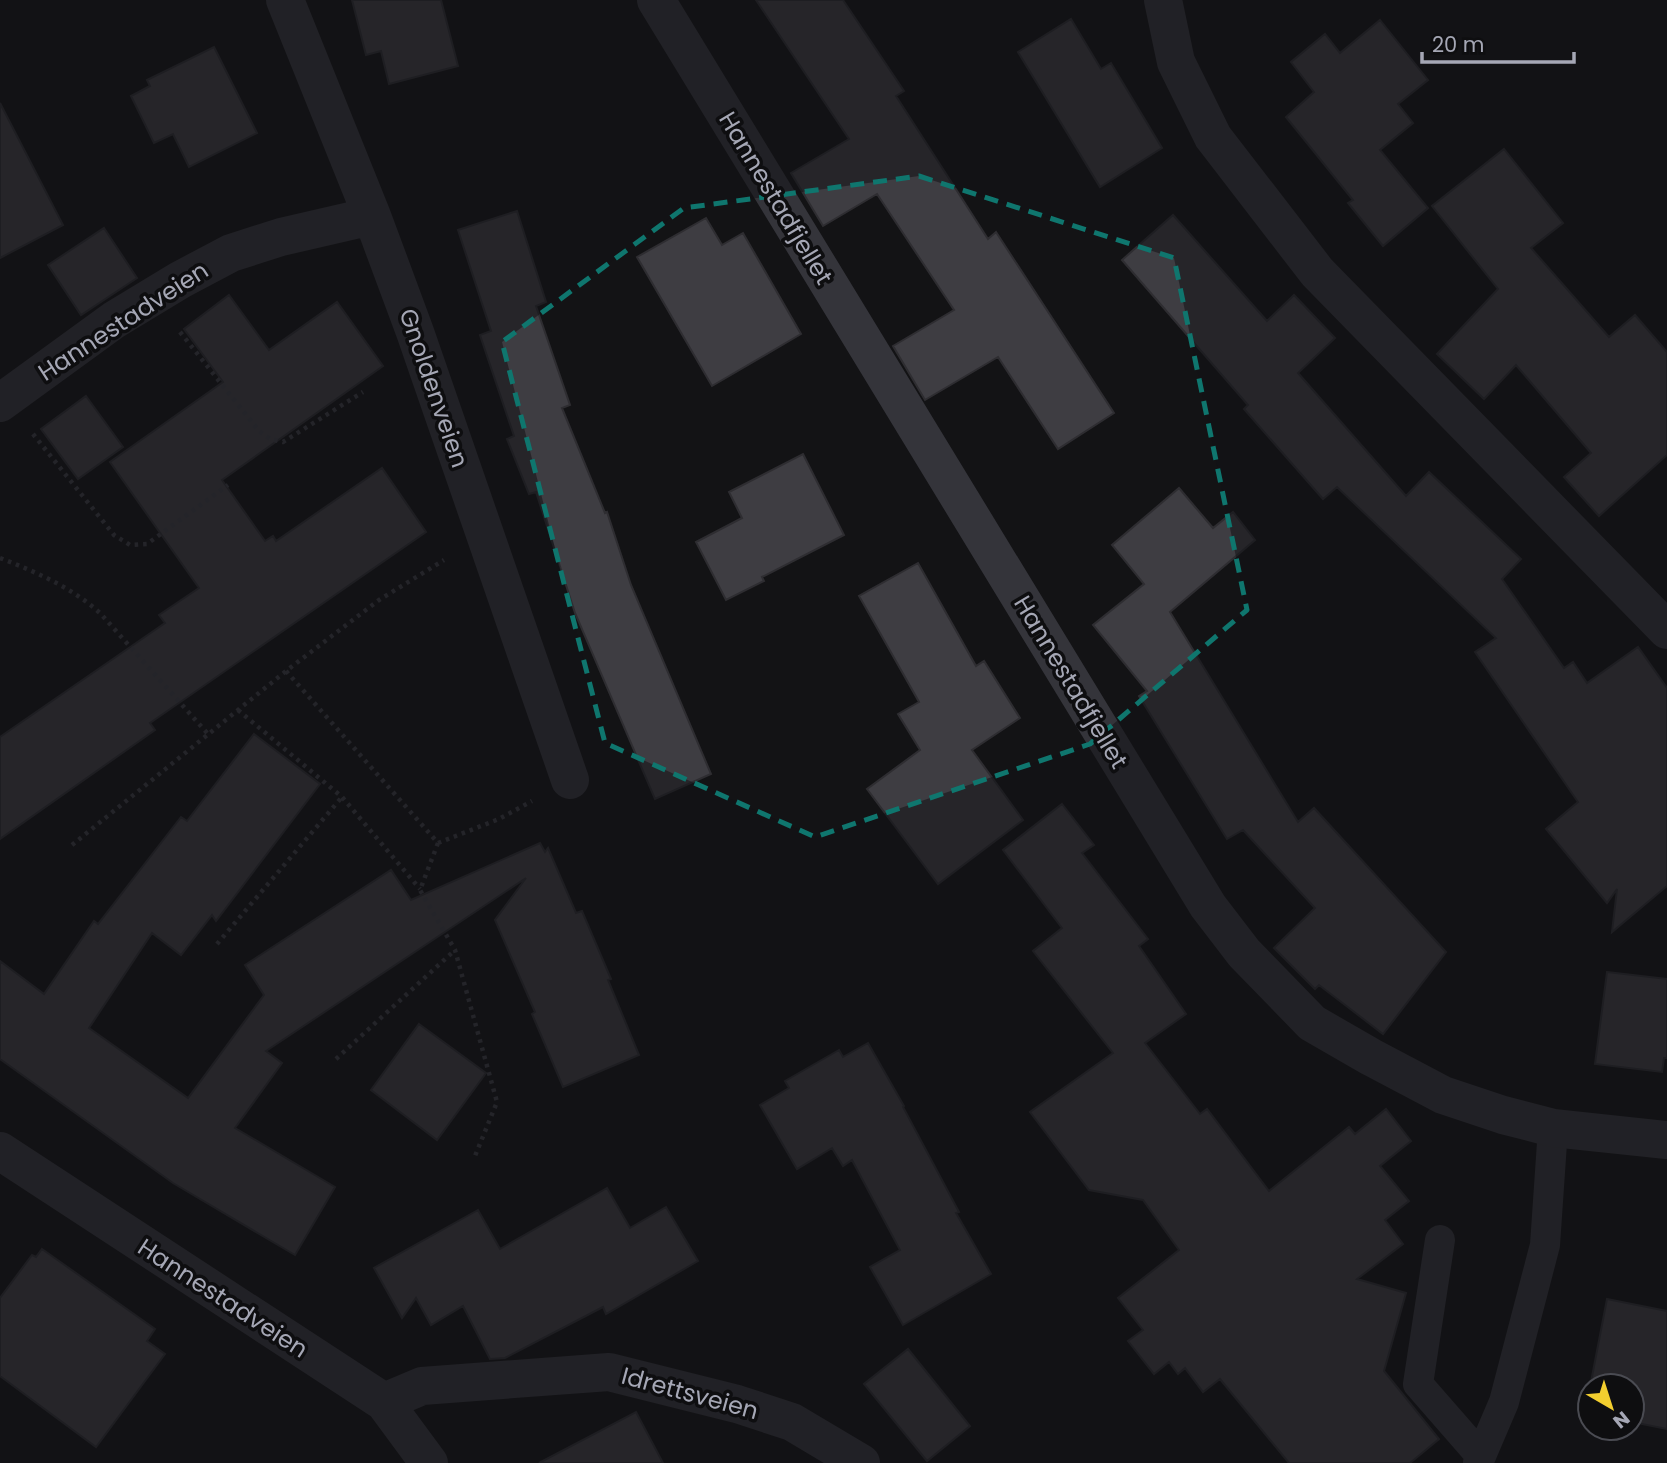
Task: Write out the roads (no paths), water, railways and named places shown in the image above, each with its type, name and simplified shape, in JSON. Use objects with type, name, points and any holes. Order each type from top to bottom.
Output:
[{"type":"street","name":"Gnoldenveien","points":[[285,0],[372,216],[415,332],[569,780]]},
{"type":"street","name":"Hannestadfjellet","points":[[656,0],[1208,906],[1244,953],[1312,1023],[1443,1095],[1553,1128],[1667,1140]]},
{"type":"street","points":[[1163,0],[1176,62],[1213,137],[1308,261],[1667,630]]},
{"type":"street","name":"Hannestadveien","points":[[3,401],[114,320],[231,253],[281,237],[372,216]]},
{"type":"street","name":"Hannestadveien","points":[[0,1152],[384,1402],[429,1463]]},
{"type":"street","name":"Idrettsveien","points":[[384,1402],[422,1386],[608,1371],[737,1404],[793,1422],[861,1463]]},
{"type":"lane","points":[[1440,1240],[1418,1384],[1479,1459],[1504,1402],[1545,1245],[1553,1128]]}]
